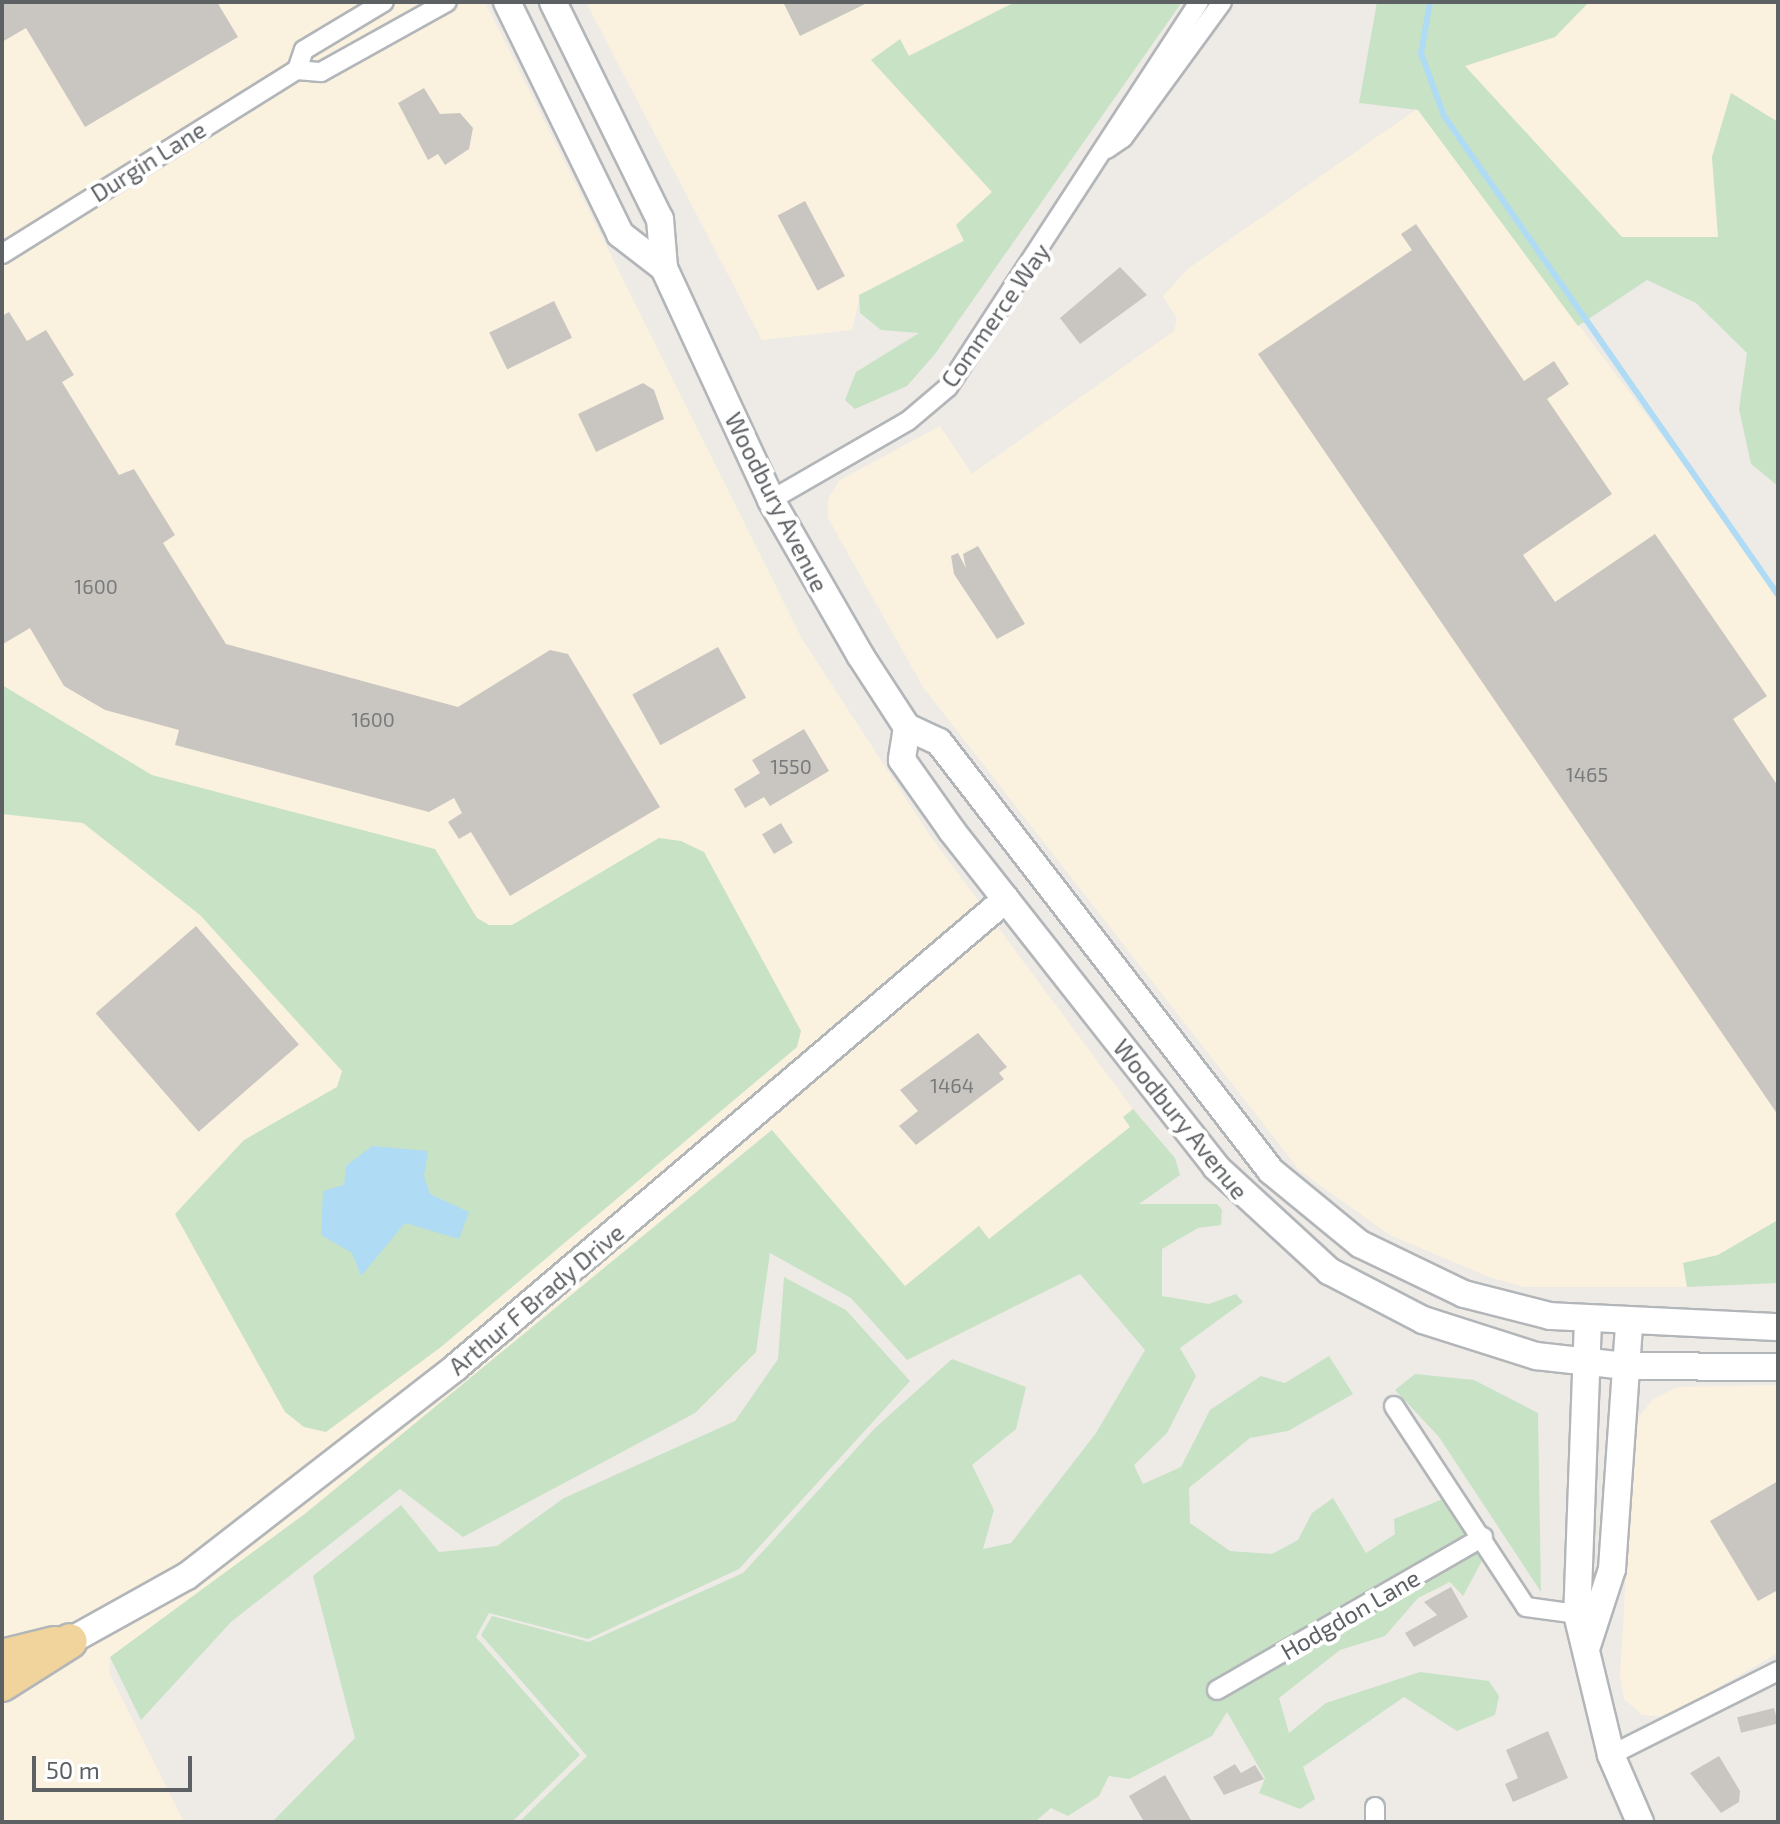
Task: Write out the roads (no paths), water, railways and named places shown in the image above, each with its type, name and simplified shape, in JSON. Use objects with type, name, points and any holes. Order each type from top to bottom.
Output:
[{"type":"highway","points":[[2,1657],[70,1641]]},
{"type":"highway","points":[[2,1684],[70,1641]]},
{"type":"main road","name":"Woodbury Avenue","points":[[507,2],[620,234],[664,268]]},
{"type":"main road","name":"Woodbury Avenue","points":[[553,2],[660,219],[664,268],[771,500],[907,727],[939,742],[1234,1126],[1299,1199],[1428,1280],[1501,1305],[1588,1320],[1778,1327]]},
{"type":"main road","name":"Woodbury Avenue","points":[[907,727],[902,760],[1190,1137],[1297,1247],[1423,1320],[1498,1346],[1584,1363],[1778,1367]]},
{"type":"main road","name":"Arthur F Brady Drive","points":[[70,1641],[187,1576],[456,1367],[979,923],[1013,908]]},
{"type":"main road","points":[[1588,1320],[1577,1614],[1611,1755],[1640,1822]]},
{"type":"main road","points":[[1587,1646],[1612,1569],[1629,1323]]},
{"type":"street","name":"Durgin Lane","points":[[297,70],[304,50],[384,2]]},
{"type":"street","name":"Durgin Lane","points":[[2,254],[297,70],[321,72],[447,2]]},
{"type":"street","name":"Commerce Way","points":[[771,500],[939,396],[1107,149],[1112,129],[1199,2]]},
{"type":"street","name":"Commerce Way","points":[[1107,149],[1123,138],[1222,2]]},
{"type":"street","points":[[1394,1406],[1483,1537],[1526,1607],[1577,1614]]},
{"type":"street","name":"Hodgdon Lane","points":[[1217,1690],[1483,1537]]},
{"type":"street","points":[[1611,1755],[1778,1671]]},
{"type":"water","points":[[372,1146],[428,1151],[424,1176],[430,1194],[469,1212],[459,1239],[405,1223],[361,1276],[352,1253],[321,1235],[323,1191],[344,1185],[346,1166]]},
{"type":"waterway","points":[[1430,2],[1421,53],[1444,116],[1778,595]]}]
